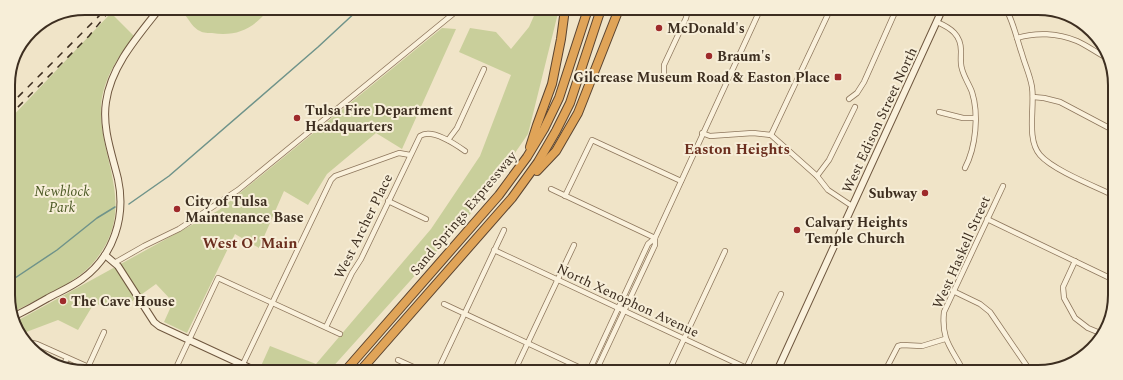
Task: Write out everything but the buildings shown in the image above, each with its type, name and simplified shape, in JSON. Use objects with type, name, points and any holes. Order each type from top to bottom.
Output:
[{"type":"highway","points":[[527,157],[552,84],[560,49],[564,15]]},
{"type":"highway","name":"Sand Springs Expressway","points":[[350,365],[499,195],[527,157],[544,129],[557,102],[569,71],[586,15]]},
{"type":"highway","name":"Sand Springs Expressway","points":[[365,365],[512,198],[538,162],[562,119],[578,80],[599,15]]},
{"type":"highway","points":[[512,198],[556,151],[565,136],[578,113],[617,15]]},
{"type":"main road","points":[[18,314],[82,279],[95,267],[105,254],[116,232],[120,209],[119,188],[106,125],[105,107],[108,90],[111,80],[122,60],[155,15]]},
{"type":"main road","name":"West Edison Street North","points":[[780,365],[940,15]]},
{"type":"main road","points":[[105,254],[116,262],[154,322],[243,364]]},
{"type":"street","points":[[116,262],[179,229],[238,190],[452,15]]},
{"type":"street","points":[[664,78],[664,65],[687,15]]},
{"type":"street","points":[[591,365],[648,244],[655,238],[702,133],[758,15]]},
{"type":"street","points":[[771,135],[828,15]]},
{"type":"street","points":[[849,99],[857,93],[864,82],[894,15]]},
{"type":"street","points":[[1009,15],[1030,79],[1033,97],[1033,139],[1040,154],[1044,160],[1056,167],[1108,193]]},
{"type":"street","points":[[937,22],[949,28],[959,39],[961,66],[972,93],[975,108],[974,143],[964,168]]},
{"type":"street","points":[[1017,38],[1038,34],[1065,37],[1081,43],[1101,54]]},
{"type":"street","points":[[465,151],[448,140],[457,128],[484,69]]},
{"type":"street","points":[[1033,97],[1052,99],[1060,102],[1108,127]]},
{"type":"street","points":[[817,176],[829,160],[855,107]]},
{"type":"street","points":[[939,112],[963,118],[975,118]]},
{"type":"street","name":"West Archer Place","points":[[326,327],[352,273],[361,259],[418,139],[422,135],[428,133],[448,140]]},
{"type":"street","points":[[702,133],[710,136],[753,133],[771,135],[817,176],[828,190],[852,206]]},
{"type":"street","points":[[565,196],[592,140],[681,182]]},
{"type":"street","points":[[243,364],[325,189],[331,180],[335,176],[399,153],[410,155]]},
{"type":"street","name":"West Haskell Street","points":[[960,365],[945,339],[944,312],[1003,186]]},
{"type":"street","points":[[551,189],[655,238]]},
{"type":"street","points":[[388,201],[426,219]]},
{"type":"street","points":[[987,219],[1108,277]]},
{"type":"street","points":[[440,365],[504,230]]},
{"type":"street","points":[[599,365],[655,246],[655,238]]},
{"type":"street","points":[[517,365],[574,245]]},
{"type":"street","name":"North Xenophon Avenue","points":[[494,250],[684,339],[735,365]]},
{"type":"street","points":[[672,365],[725,251]]},
{"type":"street","points":[[1075,261],[1064,287],[1063,295],[1066,304],[1075,318],[1088,328],[1098,332]]},
{"type":"street","points":[[178,365],[218,278],[340,334]]},
{"type":"street","points":[[953,291],[980,304],[990,312],[1027,365]]},
{"type":"street","points":[[747,365],[781,294]]},
{"type":"street","points":[[444,304],[575,365]]},
{"type":"street","points":[[89,365],[104,332]]},
{"type":"street","points":[[888,365],[898,346],[922,346],[945,339]]},
{"type":"street","points":[[34,344],[83,365]]},
{"type":"street","points":[[65,362],[67,358]]},
{"type":"street","points":[[398,360],[409,365]]},
{"type":"green space","name":"Newblock Park","points":[[109,15],[113,15],[134,36],[112,69],[102,96],[101,106],[104,140],[112,173],[115,206],[114,223],[108,240],[95,261],[85,271],[59,289],[16,310],[15,295],[15,114]]},
{"type":"green space","points":[[185,15],[264,15],[244,30],[229,34],[204,33],[192,24]]},
{"type":"green space","points":[[534,15],[558,15],[528,134],[481,202],[334,365],[261,365],[270,346],[316,364],[431,229],[480,156],[511,75],[459,52],[470,28],[496,32],[511,49],[529,27]]},
{"type":"green space","points":[[442,28],[456,29],[402,149],[376,133],[327,174],[308,205],[284,191],[259,248],[235,234],[187,333],[164,322],[173,302],[156,284],[131,302],[93,305],[78,330],[58,320],[26,332],[22,326],[20,319],[219,210]]},
{"type":"waterway","points":[[129,204],[169,176],[318,47],[353,15]]},
{"type":"waterway","points":[[15,278],[57,250],[97,218],[115,207]]},
{"type":"railway","points":[[15,100],[100,15]]},
{"type":"railway","points":[[15,110],[89,36],[106,15]]},
{"type":"place","name":"McDonald's","points":[[659,28]]},
{"type":"place","name":"Braum's","points":[[709,56]]},
{"type":"place","name":"Gilcrease Museum Road & Easton Place","points":[[838,77]]},
{"type":"place","name":"Tulsa Fire Department Headquarters","points":[[297,118]]},
{"type":"place","name":"Subway","points":[[925,193]]},
{"type":"place","name":"City of Tulsa Maintenance Base","points":[[177,209]]},
{"type":"place","name":"Calvary Heights Temple Church","points":[[797,230]]},
{"type":"place","name":"The Cave House","points":[[63,301]]},
{"type":"district","name":"Easton Heights","points":[[737,149]]},
{"type":"district","name":"West O' Main","points":[[250,243]]}]
